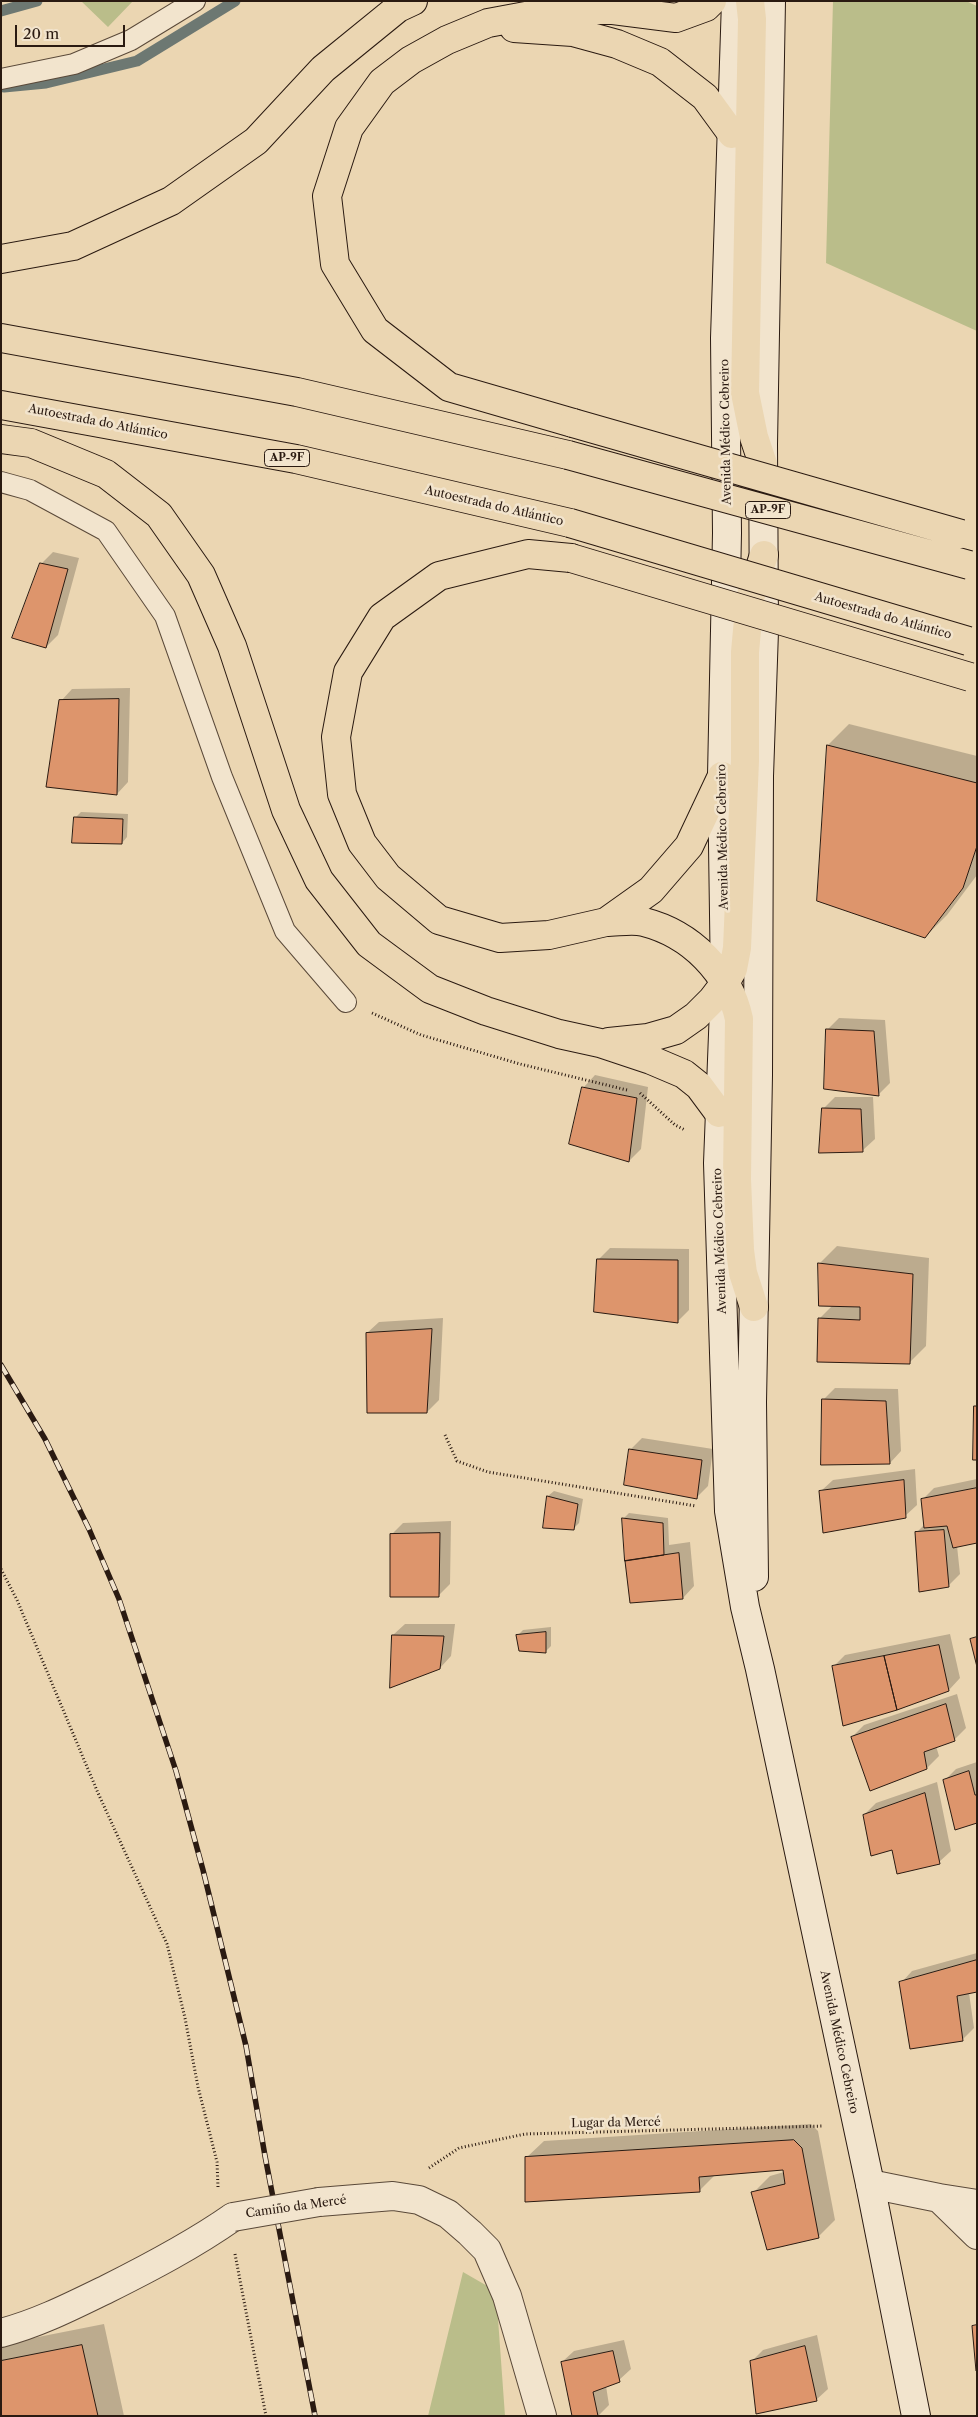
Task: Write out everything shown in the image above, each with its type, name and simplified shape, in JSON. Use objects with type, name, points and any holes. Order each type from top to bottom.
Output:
[{"type":"highway","points":[[1,259],[73,246],[171,201],[256,141],[323,69],[398,8],[413,1]]},
{"type":"highway","points":[[712,1],[706,7],[676,18],[613,10],[558,10],[488,24],[447,40],[411,60],[382,82],[349,128],[327,196],[335,264],[375,330],[449,387],[573,423],[971,551]]},
{"type":"highway","points":[[750,1],[752,19],[745,392],[754,437],[763,464]]},
{"type":"highway","points":[[488,24],[531,31],[573,32],[617,44],[660,62],[705,97],[732,134]]},
{"type":"highway","name":"AP-9F","points":[[1,338],[297,392],[971,551]]},
{"type":"highway","name":"Autoestrada do Atlántico","points":[[1,405],[296,460],[570,523],[972,643]]},
{"type":"highway","points":[[1,439],[31,443],[106,474],[159,515],[201,575],[232,646],[286,810],[319,880],[369,944],[430,989],[486,1011],[559,1034],[600,1043],[651,1060],[684,1074],[698,1086],[719,1113]]},
{"type":"highway","points":[[754,1307],[743,1273],[740,1250],[737,1179],[739,1019],[735,1002],[725,983],[703,953],[671,931],[642,922],[606,922],[549,935],[500,938],[439,920],[388,877],[362,843],[342,794],[336,737],[348,672],[382,617],[439,576],[528,554],[570,558],[973,678]]},
{"type":"highway","points":[[600,1043],[648,1038],[676,1030],[712,1000],[734,969],[737,948],[745,761],[745,652],[750,598],[764,555]]},
{"type":"highway","points":[[606,922],[651,890],[689,846],[722,776]]},
{"type":"main road","name":"Avenida Médico Cebreiro","points":[[736,1],[725,338],[727,533],[722,776],[725,983],[718,1143],[729,1511],[745,1607],[760,1669],[870,2184],[916,2416]]},
{"type":"main road","name":"Avenida Médico Cebreiro","points":[[760,1669],[753,1556],[754,1307],[764,555],[763,464],[771,93],[771,1]]},
{"type":"main road","points":[[870,2184],[977,2204]]},
{"type":"main road","name":"Camiño da Mercé","points":[[1,2333],[30,2325],[75,2305],[183,2250],[226,2221],[319,2202],[393,2196],[419,2200],[448,2214],[487,2250],[507,2296],[542,2416]]},
{"type":"main road","points":[[939,2198],[977,2235]]},
{"type":"lane","points":[[1,79],[74,64],[131,40],[195,1]]},
{"type":"lane","points":[[1,482],[30,490],[106,531],[165,616],[222,778],[285,930],[346,1002]]},
{"type":"path","points":[[346,1002],[421,1035],[520,1064],[640,1093],[675,1125],[718,1143]]},
{"type":"path","points":[[445,1435],[457,1461],[488,1472],[729,1511]]},
{"type":"path","points":[[1,1569],[17,1600],[94,1784],[167,1944],[185,2018],[198,2087],[217,2162],[226,2221],[235,2252],[266,2416]]},
{"type":"path","name":"Lugar da Mercé","points":[[393,2196],[428,2168],[459,2148],[525,2134],[777,2128],[856,2124]]},
{"type":"green space","points":[[81,1],[133,1],[108,27]]},
{"type":"green space","points":[[833,1],[966,1],[977,6],[977,331],[826,263]]},
{"type":"green space","points":[[463,2272],[496,2291],[505,2416],[428,2416]]},
{"type":"building","points":[[40,563],[68,569],[46,648],[12,638]]},
{"type":"building","points":[[119,699],[117,795],[46,787],[59,700]]},
{"type":"building","points":[[827,745],[977,783],[977,846],[963,888],[925,938],[817,901]]},
{"type":"building","points":[[74,817],[123,819],[122,844],[72,843]]},
{"type":"building","points":[[826,1029],[874,1031],[879,1096],[824,1089]]},
{"type":"building","points":[[582,1087],[637,1098],[629,1162],[569,1144]]},
{"type":"building","points":[[822,1108],[861,1109],[863,1152],[819,1153]]},
{"type":"building","points":[[597,1259],[678,1260],[678,1323],[594,1312]]},
{"type":"building","points":[[818,1263],[913,1274],[910,1364],[817,1362],[818,1318],[860,1320],[860,1307],[819,1306]]},
{"type":"building","points":[[432,1329],[427,1413],[367,1413],[366,1333]]},
{"type":"building","points":[[822,1399],[886,1401],[890,1464],[821,1465]]},
{"type":"building","points":[[974,1406],[977,1406],[977,1460],[973,1460]]},
{"type":"building","points":[[629,1449],[702,1460],[697,1499],[624,1485]]},
{"type":"building","points":[[904,1480],[906,1518],[823,1533],[819,1491]]},
{"type":"building","points":[[977,1488],[977,1543],[953,1548],[947,1526],[924,1528],[921,1499]]},
{"type":"building","points":[[547,1496],[578,1504],[574,1530],[543,1528]]},
{"type":"building","points":[[622,1518],[663,1523],[664,1555],[625,1561]]},
{"type":"building","points":[[944,1530],[949,1587],[919,1592],[915,1532]]},
{"type":"building","points":[[440,1533],[439,1597],[390,1597],[390,1534]]},
{"type":"building","points":[[679,1553],[683,1599],[630,1603],[625,1561]]},
{"type":"building","points":[[546,1632],[546,1653],[519,1651],[516,1635]]},
{"type":"building","points":[[392,1635],[444,1636],[440,1669],[390,1688]]},
{"type":"building","points":[[977,1637],[977,1667],[970,1639]]},
{"type":"building","points":[[939,1645],[949,1691],[897,1710],[884,1656]]},
{"type":"building","points":[[884,1656],[897,1710],[843,1726],[832,1666]]},
{"type":"building","points":[[946,1704],[955,1741],[924,1752],[927,1769],[870,1791],[851,1737]]},
{"type":"building","points":[[969,1771],[975,1795],[977,1795],[977,1823],[955,1830],[943,1780]]},
{"type":"building","points":[[925,1793],[940,1864],[897,1874],[892,1850],[871,1856],[863,1815]]},
{"type":"building","points":[[977,1960],[977,1992],[957,1996],[963,2041],[910,2049],[899,1982]]},
{"type":"building","points":[[794,2140],[802,2148],[819,2238],[767,2250],[751,2192],[785,2184],[783,2170],[699,2177],[700,2192],[525,2202],[525,2157]]},
{"type":"building","points":[[977,2325],[977,2371],[976,2371],[972,2326]]},
{"type":"building","points":[[82,2345],[98,2416],[1,2416],[1,2361]]},
{"type":"building","points":[[805,2346],[817,2401],[756,2414],[750,2361]]},
{"type":"building","points":[[613,2351],[620,2382],[593,2392],[598,2416],[572,2416],[561,2362]]},
{"type":"waterway","points":[[1,11],[37,1]]},
{"type":"waterway","points":[[4,87],[46,83],[137,61],[235,1]]},
{"type":"railway","points":[[1,1365],[45,1439],[89,1529],[119,1599],[176,1771],[203,1870],[246,2046],[315,2416]]}]
